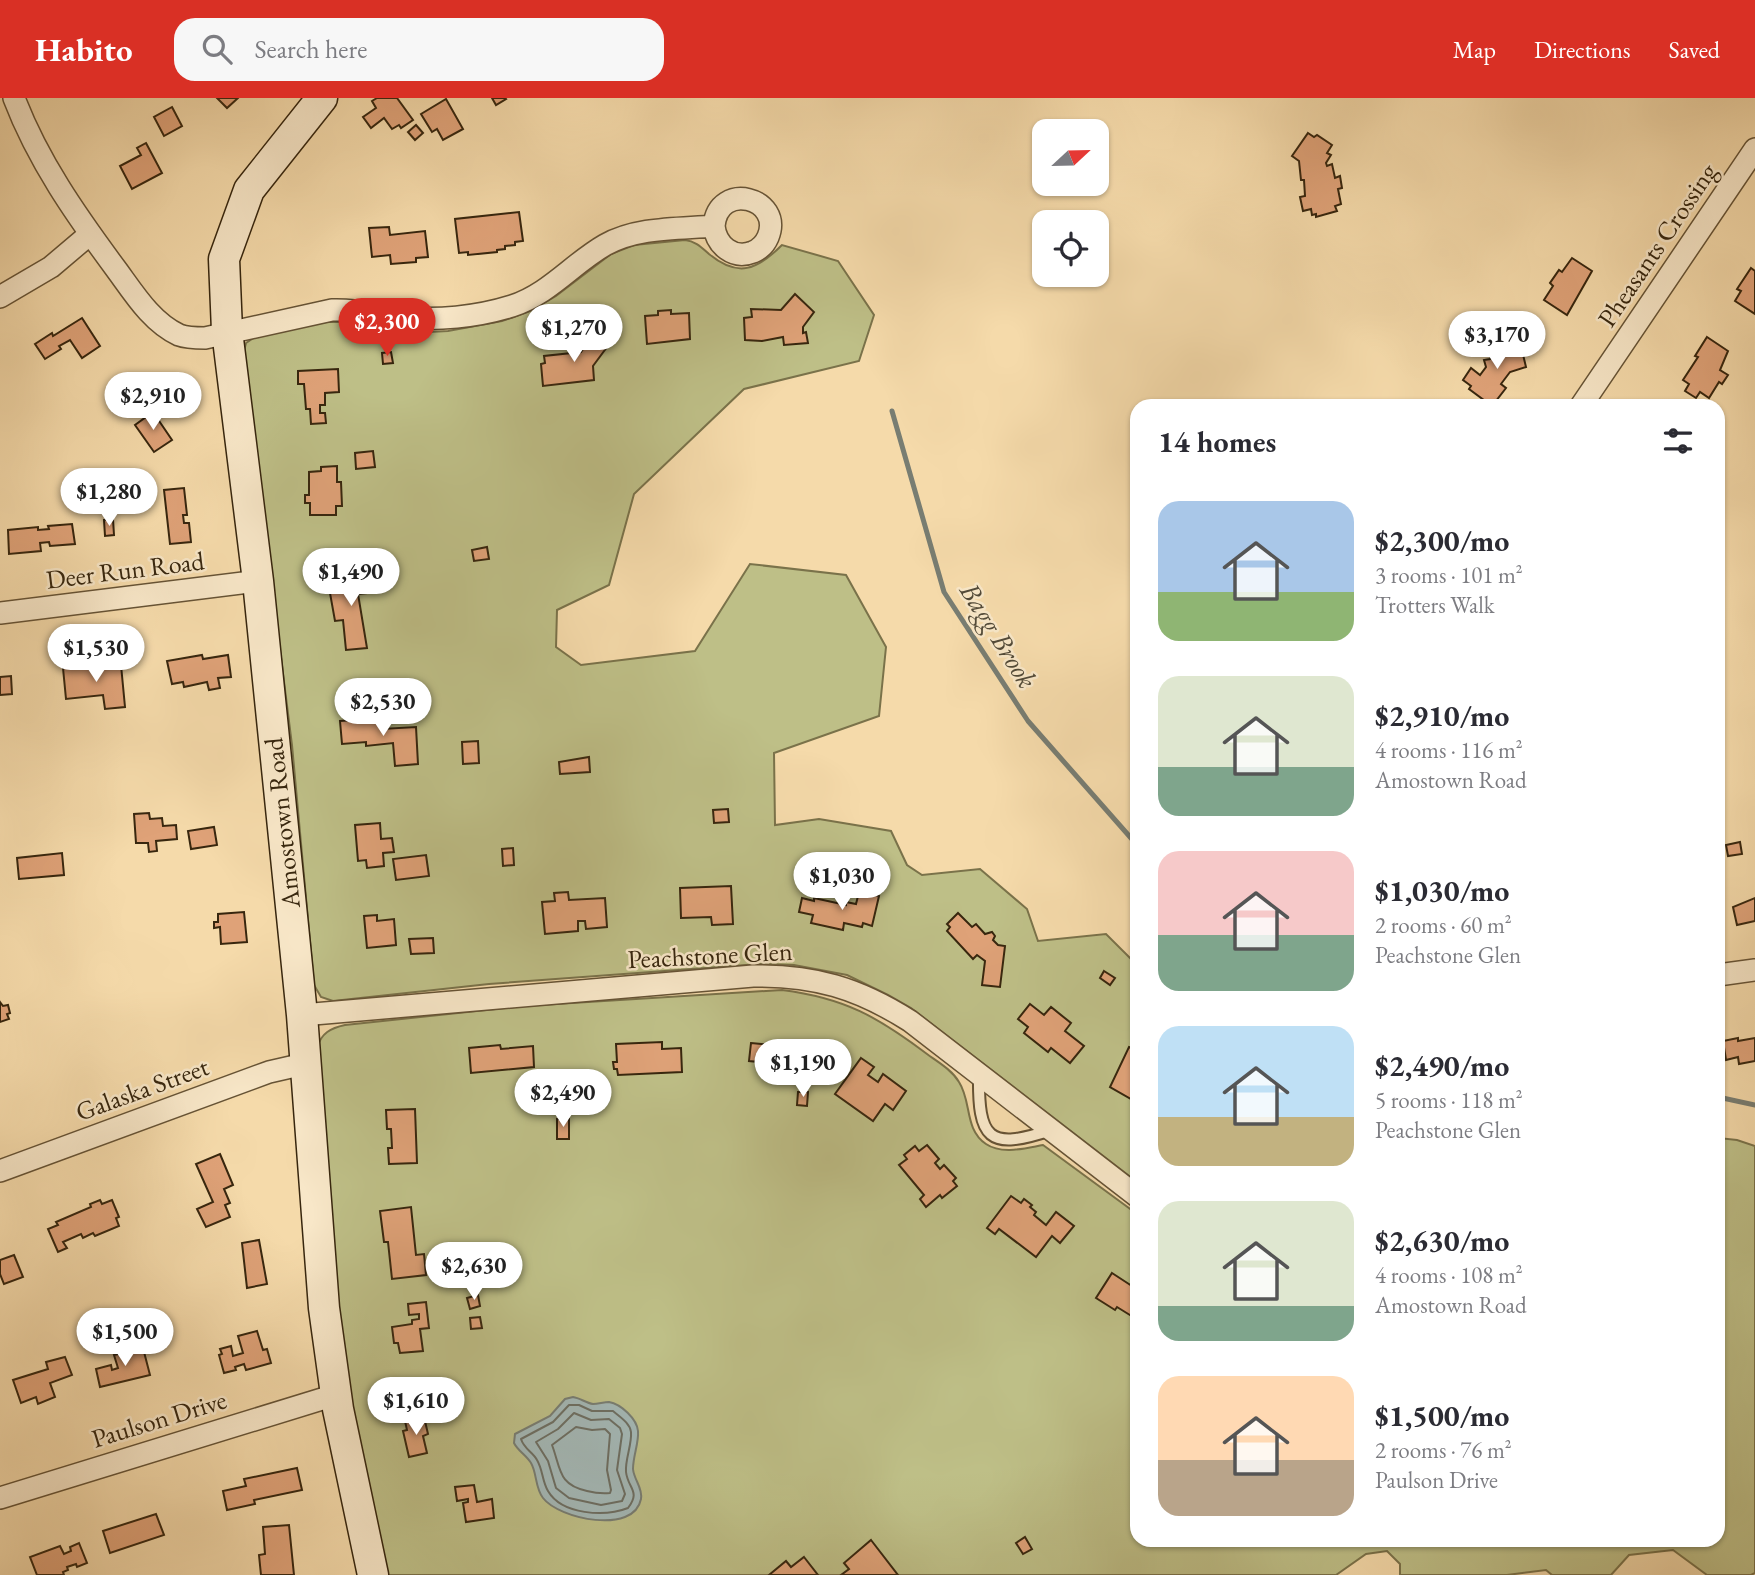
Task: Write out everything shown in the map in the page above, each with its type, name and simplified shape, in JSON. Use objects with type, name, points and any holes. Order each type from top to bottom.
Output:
[{"type":"street","points":[[14,98],[32,140],[90,234],[148,310],[180,335],[197,338],[332,310],[349,309],[410,318],[446,317],[497,310],[531,298],[562,278],[591,254],[623,237],[659,230],[714,226]]},
{"type":"street","name":"Amostown Road","points":[[322,98],[249,190],[224,259],[228,331],[258,581],[302,1015],[323,1295],[335,1395],[373,1575]]},
{"type":"street","name":"Pheasants Crossing","points":[[1586,399],[1755,149]]},
{"type":"street","points":[[0,297],[41,274],[90,234]]},
{"type":"street","name":"Deer Run Road","points":[[0,613],[258,581]]},
{"type":"street","points":[[1725,974],[1755,970]]},
{"type":"street","name":"Peachstone Glen","points":[[302,1015],[753,976],[800,978],[847,988],[869,996],[910,1021],[1130,1191]]},
{"type":"street","name":"Galaska Street","points":[[0,1171],[269,1072],[304,1064]]},
{"type":"street","name":"Paulson Drive","points":[[0,1498],[335,1395]]},
{"type":"lane","points":[[979,1074],[982,1118],[988,1132],[999,1140],[1017,1139],[1051,1130]]},
{"type":"green space","points":[[685,240],[698,245],[719,262],[738,268],[756,265],[782,245],[838,261],[874,315],[859,361],[744,389],[634,494],[609,585],[557,610],[556,647],[581,665],[695,651],[750,564],[846,575],[886,647],[879,716],[774,753],[775,825],[819,819],[891,831],[907,865],[922,875],[980,869],[1027,909],[1038,941],[1106,934],[1130,958],[1130,1177],[911,1008],[847,975],[794,965],[760,964],[489,984],[333,1001],[321,997],[314,985],[292,745],[243,355],[246,343],[258,335],[326,322],[342,322],[409,333],[448,331],[502,321],[530,311],[556,296],[611,254],[634,245]]},
{"type":"green space","points":[[782,990],[843,1004],[893,1030],[945,1066],[963,1090],[974,1131],[986,1144],[1007,1150],[1043,1145],[1130,1209],[1130,1547],[1725,1547],[1725,1139],[1755,1146],[1755,1573],[1707,1575],[1673,1550],[1629,1555],[1611,1575],[1552,1575],[1546,1570],[1507,1575],[1400,1575],[1400,1564],[1387,1551],[1366,1554],[1336,1575],[385,1575],[343,1361],[317,1048],[324,1035],[345,1025],[524,1006]]},
{"type":"water","points":[[573,1397],[593,1404],[614,1403],[628,1413],[637,1426],[633,1469],[641,1499],[635,1510],[625,1517],[595,1520],[579,1517],[552,1506],[540,1494],[531,1463],[514,1443],[515,1434],[550,1416],[565,1399]]},
{"type":"building","points":[[217,98],[238,98],[227,108]]},
{"type":"building","points":[[377,98],[397,98],[413,120],[401,128],[399,125],[392,129],[384,118],[371,128],[363,117],[376,108],[372,101]]},
{"type":"building","points":[[492,98],[505,98],[506,99],[496,105]]},
{"type":"building","points":[[446,99],[463,129],[443,140],[437,129],[432,132],[421,114]]},
{"type":"building","points":[[172,107],[182,126],[164,136],[154,117]]},
{"type":"building","points":[[416,125],[423,133],[415,140],[408,132]]},
{"type":"building","points":[[1308,133],[1314,137],[1317,135],[1332,145],[1327,153],[1331,155],[1326,163],[1327,166],[1332,164],[1335,178],[1340,176],[1342,188],[1338,189],[1341,204],[1335,206],[1337,211],[1316,217],[1316,214],[1312,215],[1311,209],[1303,211],[1300,197],[1305,196],[1304,180],[1301,180],[1299,161],[1292,156]]},
{"type":"building","points":[[146,143],[162,173],[132,189],[120,166],[141,155],[137,148]]},
{"type":"building","points":[[519,212],[523,241],[505,246],[505,249],[497,252],[468,255],[468,252],[459,253],[455,219]]},
{"type":"building","points":[[389,227],[390,235],[425,231],[428,257],[416,258],[416,262],[391,264],[390,255],[372,257],[369,228]]},
{"type":"building","points":[[1572,258],[1592,271],[1567,315],[1544,300],[1553,286],[1550,283]]},
{"type":"building","points":[[1751,268],[1755,271],[1755,314],[1735,301],[1741,291],[1737,289]]},
{"type":"building","points":[[795,294],[814,312],[803,327],[808,343],[784,345],[783,337],[762,341],[745,340],[744,318],[752,317],[751,309],[781,310]]},
{"type":"building","points":[[671,310],[671,314],[689,313],[690,339],[647,344],[645,316]]},
{"type":"building","points":[[82,318],[100,346],[82,358],[70,340],[45,359],[35,344]]},
{"type":"building","points":[[594,332],[610,343],[593,366],[594,380],[543,386],[541,364],[545,363],[544,356],[581,352]]},
{"type":"building","points":[[1707,337],[1728,351],[1720,370],[1728,375],[1722,384],[1719,382],[1709,398],[1700,392],[1696,398],[1685,391],[1689,384],[1683,380]]},
{"type":"building","points":[[1519,338],[1526,367],[1510,372],[1501,384],[1506,388],[1497,399],[1483,399],[1469,389],[1471,386],[1463,380],[1471,368],[1480,375],[1486,367],[1484,360],[1490,359],[1497,347],[1503,346],[1502,342]]},
{"type":"building","points":[[391,352],[393,363],[383,364],[382,353]]},
{"type":"building","points":[[338,369],[339,392],[325,393],[325,405],[320,405],[320,413],[325,413],[326,423],[311,424],[310,409],[306,409],[304,384],[298,384],[298,371]]},
{"type":"building","points":[[153,412],[172,440],[154,452],[135,425]]},
{"type":"building","points":[[373,451],[375,467],[356,469],[355,453]]},
{"type":"building","points":[[337,466],[342,506],[336,506],[336,515],[310,515],[310,503],[305,503],[305,495],[309,495],[309,472],[321,471],[321,467]]},
{"type":"building","points":[[184,488],[187,515],[183,515],[184,523],[189,523],[191,542],[170,544],[164,490]]},
{"type":"building","points":[[113,519],[114,535],[105,536],[104,520]]},
{"type":"building","points":[[72,524],[75,544],[50,546],[49,542],[40,543],[41,551],[9,554],[8,530],[38,527],[38,530],[49,529],[48,526]]},
{"type":"building","points":[[487,547],[489,559],[474,561],[472,550]]},
{"type":"building","points":[[374,577],[376,592],[358,594],[367,648],[346,650],[343,620],[335,621],[328,582]]},
{"type":"building","points":[[202,655],[203,659],[228,655],[231,677],[218,678],[220,688],[209,690],[207,682],[184,687],[183,682],[172,684],[167,661]]},
{"type":"building","points":[[100,664],[100,667],[121,665],[125,707],[105,709],[103,695],[66,699],[63,668]]},
{"type":"building","points":[[11,676],[12,694],[0,695],[0,677]]},
{"type":"building","points":[[381,718],[382,729],[416,727],[418,764],[395,766],[393,743],[366,746],[366,742],[342,744],[340,721]]},
{"type":"building","points":[[478,741],[479,763],[463,764],[462,742]]},
{"type":"building","points":[[589,757],[590,772],[560,774],[559,762]]},
{"type":"building","points":[[728,809],[729,822],[714,823],[713,810]]},
{"type":"building","points":[[149,813],[150,819],[162,818],[163,826],[176,825],[177,839],[156,841],[157,851],[149,852],[148,843],[136,843],[134,814]]},
{"type":"building","points":[[380,823],[381,839],[392,838],[394,852],[383,853],[384,866],[367,868],[366,860],[358,861],[355,825]]},
{"type":"building","points":[[214,827],[217,845],[191,849],[188,831]]},
{"type":"building","points":[[1740,842],[1742,854],[1728,856],[1726,845]]},
{"type":"building","points":[[513,848],[514,865],[503,866],[502,849]]},
{"type":"building","points":[[62,853],[64,875],[19,879],[17,858]]},
{"type":"building","points":[[426,855],[429,876],[396,880],[393,859]]},
{"type":"building","points":[[731,886],[733,924],[712,925],[711,917],[681,918],[680,888]]},
{"type":"building","points":[[568,892],[569,900],[605,898],[607,927],[586,929],[585,921],[578,921],[578,931],[545,934],[542,902],[555,901],[554,893]]},
{"type":"building","points":[[859,892],[879,896],[872,926],[844,923],[843,930],[811,923],[813,915],[799,912],[802,898],[856,904]]},
{"type":"building","points":[[1755,898],[1755,921],[1737,925],[1733,907]]},
{"type":"building","points":[[244,912],[247,942],[221,944],[220,927],[214,928],[214,922],[218,922],[218,914]]},
{"type":"building","points":[[958,913],[972,927],[976,924],[985,934],[992,932],[995,936],[993,940],[998,945],[1005,946],[1000,987],[982,985],[985,961],[977,955],[973,959],[947,931],[950,927],[947,924]]},
{"type":"building","points":[[377,915],[377,921],[394,919],[396,945],[367,948],[364,916]]},
{"type":"building","points":[[433,938],[434,953],[411,954],[409,939]]},
{"type":"building","points":[[1104,971],[1115,978],[1110,985],[1100,978]]},
{"type":"building","points":[[0,1002],[3,1006],[8,1005],[10,1013],[7,1014],[9,1019],[0,1022]]},
{"type":"building","points":[[1030,1004],[1044,1015],[1051,1007],[1071,1023],[1065,1031],[1084,1046],[1070,1063],[1051,1048],[1048,1052],[1024,1033],[1028,1027],[1018,1019]]},
{"type":"building","points":[[1755,1038],[1755,1061],[1739,1064],[1738,1057],[1726,1060],[1725,1041]]},
{"type":"building","points":[[662,1042],[662,1049],[681,1048],[682,1072],[618,1075],[617,1069],[614,1069],[613,1062],[617,1062],[616,1044]]},
{"type":"building","points":[[751,1043],[772,1045],[771,1049],[798,1050],[798,1060],[809,1061],[808,1080],[793,1079],[794,1075],[770,1074],[770,1063],[749,1061]]},
{"type":"building","points":[[500,1045],[501,1049],[533,1046],[534,1067],[471,1073],[469,1048]]},
{"type":"building","points":[[1129,1047],[1130,1047],[1130,1098],[1110,1087]]},
{"type":"building","points":[[861,1058],[874,1067],[868,1075],[878,1082],[883,1074],[906,1091],[893,1110],[885,1104],[873,1121],[835,1094]]},
{"type":"building","points":[[798,1092],[808,1092],[807,1106],[797,1105]]},
{"type":"building","points":[[415,1109],[417,1163],[389,1164],[391,1129],[387,1129],[386,1110]]},
{"type":"building","points":[[557,1119],[569,1119],[569,1139],[557,1139]]},
{"type":"building","points":[[927,1145],[939,1159],[935,1163],[940,1169],[944,1165],[956,1178],[953,1181],[957,1186],[926,1207],[920,1199],[924,1195],[899,1165],[907,1159],[904,1155],[915,1146],[919,1151]]},
{"type":"building","points":[[220,1154],[233,1185],[224,1189],[230,1203],[225,1205],[230,1217],[206,1227],[197,1209],[213,1202],[196,1164]]},
{"type":"building","points":[[1011,1196],[1021,1203],[1024,1199],[1032,1205],[1030,1207],[1036,1212],[1034,1215],[1046,1225],[1056,1212],[1074,1226],[1060,1243],[1052,1236],[1036,1257],[999,1229],[995,1234],[987,1228]]},
{"type":"building","points":[[100,1200],[102,1204],[112,1200],[119,1217],[116,1218],[119,1226],[95,1236],[93,1233],[83,1238],[81,1234],[63,1242],[67,1248],[58,1252],[48,1229],[58,1225],[56,1222],[91,1207],[90,1204]]},
{"type":"building","points":[[411,1207],[416,1255],[424,1254],[426,1275],[392,1279],[388,1242],[384,1242],[380,1211]]},
{"type":"building","points":[[259,1240],[267,1284],[247,1288],[242,1243]]},
{"type":"building","points":[[14,1255],[23,1277],[4,1284],[0,1274],[0,1260]]},
{"type":"building","points":[[1112,1273],[1130,1285],[1130,1315],[1117,1307],[1115,1310],[1096,1298]]},
{"type":"building","points":[[478,1295],[480,1306],[470,1309],[467,1298]]},
{"type":"building","points":[[426,1302],[429,1328],[420,1329],[423,1351],[400,1353],[398,1343],[394,1343],[392,1327],[412,1324],[412,1320],[419,1319],[419,1314],[409,1315],[408,1304]]},
{"type":"building","points":[[480,1317],[482,1328],[471,1329],[470,1318]]},
{"type":"building","points":[[90,1331],[94,1340],[83,1345],[79,1336]]},
{"type":"building","points":[[257,1331],[263,1350],[267,1349],[271,1363],[246,1370],[244,1364],[235,1367],[236,1370],[224,1373],[220,1349],[231,1346],[233,1356],[243,1353],[238,1336]]},
{"type":"building","points":[[143,1348],[150,1375],[100,1387],[96,1369],[111,1365],[112,1370],[118,1368],[114,1355]]},
{"type":"building","points":[[65,1357],[72,1375],[50,1383],[55,1397],[38,1404],[36,1397],[21,1403],[13,1380],[48,1369],[46,1362]]},
{"type":"building","points":[[424,1417],[428,1434],[423,1436],[427,1453],[409,1457],[403,1431],[407,1430],[405,1421]]},
{"type":"building","points":[[297,1468],[302,1490],[254,1500],[255,1504],[227,1510],[223,1491],[246,1486],[244,1479]]},
{"type":"building","points":[[474,1485],[477,1502],[492,1499],[494,1518],[466,1522],[463,1503],[468,1502],[468,1499],[457,1501],[455,1487]]},
{"type":"building","points":[[156,1514],[164,1535],[110,1553],[103,1531]]},
{"type":"building","points":[[289,1525],[294,1575],[261,1575],[259,1555],[265,1554],[263,1527]]},
{"type":"building","points":[[1025,1537],[1032,1549],[1023,1554],[1016,1543]]},
{"type":"building","points":[[871,1540],[898,1575],[841,1575],[849,1569],[844,1563]]},
{"type":"building","points":[[79,1543],[87,1563],[67,1567],[64,1575],[37,1575],[30,1557],[60,1546],[64,1554]]},
{"type":"building","points":[[804,1557],[818,1575],[769,1575],[786,1561],[791,1567]]},
{"type":"waterway","name":"Bagg Brook","points":[[892,411],[944,592],[1028,721],[1130,837]]},
{"type":"waterway","name":"Bagg Brook","points":[[1725,1099],[1755,1105]]}]
